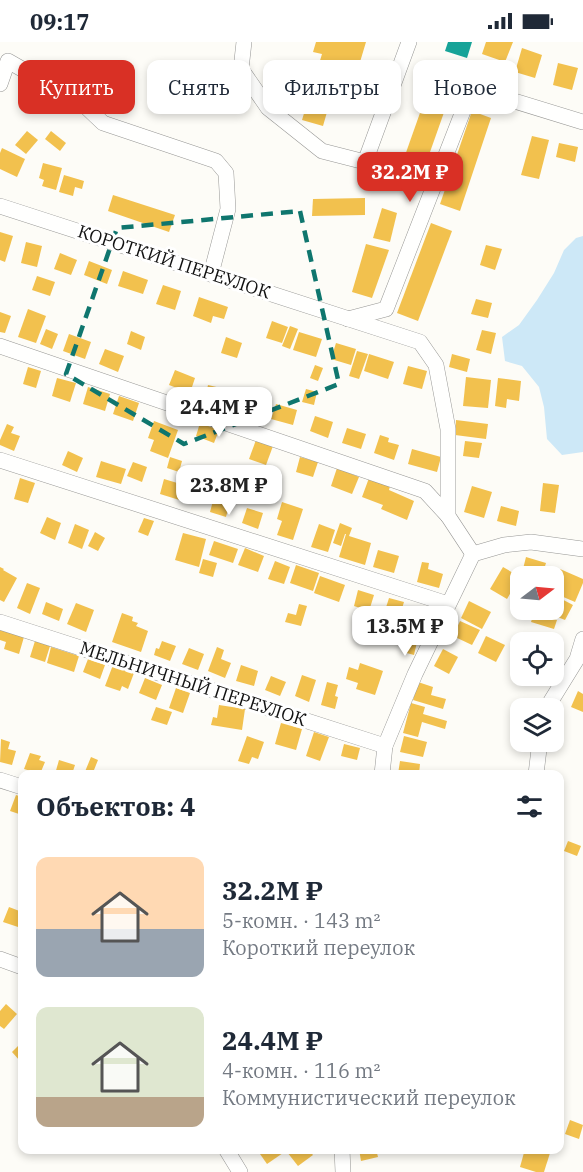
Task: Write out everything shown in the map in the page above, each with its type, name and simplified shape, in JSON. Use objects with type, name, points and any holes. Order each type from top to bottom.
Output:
[{"type":"street","points":[[244,42],[241,69],[268,108],[322,151],[365,162],[409,42]]},
{"type":"street","points":[[0,84],[8,61],[83,104],[103,123],[216,161],[225,173],[228,209],[211,274]]},
{"type":"street","points":[[348,319],[386,309],[472,88],[583,122]]},
{"type":"street","name":"КОРОТКИЙ ПЕРЕУЛОК","points":[[0,206],[420,342],[436,365],[448,429],[448,516]]},
{"type":"street","points":[[0,346],[425,491],[448,516],[473,554]]},
{"type":"street","points":[[0,460],[448,604]]},
{"type":"street","points":[[381,770],[385,746],[448,604],[473,554],[504,545],[531,542],[583,549]]},
{"type":"street","name":"МЕЛЬНИЧНЫЙ ПЕРЕУЛОК","points":[[0,622],[385,746]]},
{"type":"street","points":[[554,698],[577,659],[583,639]]},
{"type":"street","points":[[536,770],[539,752]]},
{"type":"street","points":[[0,780],[18,786]]},
{"type":"street","points":[[0,959],[18,966]]},
{"type":"street","points":[[229,1154],[240,1172]]},
{"type":"street","points":[[342,1154],[344,1172]]},
{"type":"highlighted area","points":[[300,211],[339,384],[184,444],[66,374],[117,228]]},
{"type":"water","points":[[583,236],[583,452],[562,455],[547,439],[544,407],[539,387],[522,366],[505,361],[502,337],[519,325],[537,300],[554,273],[564,250],[576,238]]},
{"type":"building: Жильё","points":[[316,42],[366,42],[361,60],[320,60],[322,54],[313,52]]},
{"type":"building: Жильё","points":[[486,42],[513,42],[506,60],[482,54]]},
{"type":"building: Жильё","points":[[522,48],[542,55],[535,78],[518,73]]},
{"type":"building: Жильё","points":[[558,63],[578,68],[572,90],[553,85]]},
{"type":"building: Жильё","points":[[304,114],[326,114],[323,126],[302,120]]},
{"type":"building: Жильё","points":[[420,114],[443,114],[424,169],[403,161]]},
{"type":"building: Жильё","points":[[471,114],[491,118],[460,211],[440,204]]},
{"type":"building: Жильё","points":[[27,131],[38,140],[26,154],[15,145]]},
{"type":"building: Жильё","points":[[51,131],[66,143],[60,151],[45,139]]},
{"type":"building: Жильё","points":[[532,136],[549,140],[539,179],[521,175]]},
{"type":"building: Жильё","points":[[559,143],[578,147],[575,162],[556,157]]},
{"type":"building: Жильё","points":[[2,148],[25,159],[17,177],[0,169]]},
{"type":"building: Жильё","points":[[43,163],[62,168],[56,190],[42,186],[44,180],[39,178]]},
{"type":"building: Жильё","points":[[64,175],[84,181],[82,189],[75,187],[73,196],[59,192]]},
{"type":"building: Жильё","points":[[113,195],[175,215],[169,232],[108,211]]},
{"type":"building: Жильё","points":[[365,198],[365,215],[312,216],[313,199]]},
{"type":"building: Жильё","points":[[382,208],[397,213],[390,242],[373,238]]},
{"type":"building: Жильё","points":[[431,223],[452,231],[418,321],[397,313]]},
{"type":"building: Жильё","points":[[0,232],[13,236],[5,262],[0,260]]},
{"type":"building: Жильё","points":[[26,242],[42,246],[37,267],[21,263]]},
{"type":"building: Жильё","points":[[366,244],[389,250],[372,298],[352,292]]},
{"type":"building: Жильё","points":[[486,245],[502,249],[495,270],[480,265]]},
{"type":"building: Жильё","points":[[60,253],[77,260],[71,275],[54,269]]},
{"type":"building: Жильё","points":[[89,261],[112,270],[107,284],[84,275]]},
{"type":"building: Жильё","points":[[123,271],[148,280],[143,294],[118,286]]},
{"type":"building: Жильё","points":[[37,276],[55,282],[50,296],[32,290]]},
{"type":"building: Жильё","points":[[163,285],[181,291],[175,310],[156,304]]},
{"type":"building: Жильё","points":[[199,297],[228,307],[224,319],[213,316],[211,323],[193,316]]},
{"type":"building: Жильё","points":[[476,299],[492,303],[488,318],[471,314]]},
{"type":"building: Жильё","points":[[28,309],[46,316],[36,343],[18,337]]},
{"type":"building: Жильё","points":[[0,312],[11,316],[5,333],[0,332]]},
{"type":"building: Жильё","points":[[272,321],[288,327],[282,343],[266,338]]},
{"type":"building: Жильё","points":[[290,326],[298,329],[290,349],[282,346]]},
{"type":"building: Жильё","points":[[46,329],[58,334],[52,349],[40,344]]},
{"type":"building: Жильё","points":[[482,330],[496,333],[491,354],[476,350]]},
{"type":"building: Жильё","points":[[131,331],[145,337],[141,350],[127,344]]},
{"type":"building: Жильё","points":[[299,332],[322,339],[316,357],[293,350]]},
{"type":"building: Жильё","points":[[69,334],[91,342],[85,359],[63,351]]},
{"type":"building: Жильё","points":[[226,337],[242,343],[237,358],[221,353]]},
{"type":"building: Жильё","points":[[336,343],[356,349],[351,365],[331,359]]},
{"type":"building: Жильё","points":[[105,349],[124,356],[118,372],[99,364]]},
{"type":"building: Жильё","points":[[357,351],[368,354],[359,379],[349,376]]},
{"type":"building: Жильё","points":[[369,354],[394,362],[388,379],[364,371]]},
{"type":"building: Жильё","points":[[452,354],[470,359],[467,372],[449,367]]},
{"type":"building: Жильё","points":[[315,365],[323,368],[318,381],[310,378]]},
{"type":"building: Жильё","points":[[408,366],[427,371],[422,389],[403,384]]},
{"type":"building: Жильё","points":[[28,367],[41,371],[36,388],[23,384]]},
{"type":"building: Жильё","points":[[175,370],[195,378],[190,393],[169,385]]},
{"type":"building: Жильё","points":[[466,377],[491,380],[488,408],[463,406]]},
{"type":"building: Жильё","points":[[57,378],[76,383],[70,402],[52,396]]},
{"type":"building: Жильё","points":[[498,378],[521,381],[519,401],[507,399],[506,408],[495,406]]},
{"type":"building: Жильё","points":[[208,385],[225,389],[222,403],[205,398]]},
{"type":"building: Жильё","points":[[88,387],[110,394],[105,411],[83,404]]},
{"type":"building: Жильё","points":[[245,389],[266,395],[260,415],[239,409]]},
{"type":"building: Жильё","points":[[306,389],[317,392],[314,405],[302,402]]},
{"type":"building: Жильё","points":[[119,396],[139,403],[133,421],[113,414]]},
{"type":"building: Жильё","points":[[276,404],[297,410],[293,425],[271,419]]},
{"type":"building: Жильё","points":[[315,416],[333,422],[328,438],[310,431]]},
{"type":"building: Жильё","points":[[456,420],[488,424],[486,439],[455,435]]},
{"type":"building: Жильё","points":[[154,421],[178,430],[168,458],[150,451],[154,440],[148,438]]},
{"type":"building: Жильё","points":[[200,423],[219,430],[214,443],[196,436]]},
{"type":"building: Жильё","points":[[7,424],[14,427],[11,433],[20,436],[14,451],[0,445]]},
{"type":"building: Жильё","points":[[347,428],[366,434],[361,449],[342,443]]},
{"type":"building: Жильё","points":[[380,435],[389,438],[388,442],[399,445],[394,460],[374,453]]},
{"type":"building: Жильё","points":[[256,440],[273,446],[266,465],[249,459]]},
{"type":"building: Жильё","points":[[465,441],[482,443],[479,458],[463,456]]},
{"type":"building: Жильё","points":[[412,449],[441,457],[437,472],[408,464]]},
{"type":"building: Жильё","points":[[68,451],[83,458],[77,472],[62,465]]},
{"type":"building: Жильё","points":[[170,457],[182,461],[179,472],[167,468]]},
{"type":"building: Жильё","points":[[300,457],[318,462],[313,477],[296,472]]},
{"type":"building: Жильё","points":[[101,461],[126,469],[121,484],[96,477]]},
{"type":"building: Жильё","points":[[133,462],[147,467],[142,482],[127,476]]},
{"type":"building: Жильё","points":[[337,468],[359,477],[352,494],[331,486]]},
{"type":"building: Жильё","points":[[20,478],[35,483],[28,503],[14,499]]},
{"type":"building: Жильё","points":[[369,478],[390,486],[389,490],[414,501],[407,520],[381,509],[383,505],[362,497]]},
{"type":"building: Жильё","points":[[164,479],[194,488],[189,503],[160,494]]},
{"type":"building: Жильё","points":[[543,483],[559,485],[555,513],[540,511]]},
{"type":"building: Жильё","points":[[472,486],[492,492],[484,518],[464,512]]},
{"type":"building: Жильё","points":[[214,497],[230,502],[226,517],[210,512]]},
{"type":"building: Жильё","points":[[282,502],[303,509],[293,540],[277,535],[282,521],[277,519]]},
{"type":"building: Жильё","points":[[501,506],[519,511],[516,526],[497,521]]},
{"type":"building: Жильё","points":[[247,508],[263,513],[258,529],[242,523]]},
{"type":"building: Жильё","points":[[47,517],[61,523],[55,540],[40,533]]},
{"type":"building: Жильё","points":[[144,518],[154,521],[148,536],[138,532]]},
{"type":"building: Жильё","points":[[340,523],[352,528],[349,536],[371,543],[365,565],[339,557],[346,534],[341,546],[333,543]]},
{"type":"building: Жильё","points":[[75,524],[89,530],[82,549],[68,543]]},
{"type":"building: Жильё","points":[[319,524],[335,530],[328,552],[311,547]]},
{"type":"building: Жильё","points":[[95,532],[105,538],[98,551],[88,546]]},
{"type":"building: Жильё","points":[[183,533],[206,539],[199,567],[175,560]]},
{"type":"building: Жильё","points":[[214,541],[238,549],[233,563],[209,555]]},
{"type":"building: Жильё","points":[[245,548],[264,556],[258,572],[238,565]]},
{"type":"building: Жильё","points":[[378,550],[399,556],[394,573],[373,567]]},
{"type":"building: Жильё","points":[[526,557],[546,563],[545,566],[524,566]]},
{"type":"building: Жильё","points":[[203,559],[217,563],[213,577],[199,573]]},
{"type":"building: Жильё","points":[[275,561],[290,567],[284,584],[268,579]]},
{"type":"building: Жильё","points":[[422,562],[429,563],[428,569],[443,574],[439,588],[417,582]]},
{"type":"building: Жильё","points":[[296,565],[319,573],[313,591],[290,583]]},
{"type":"building: Жильё","points":[[0,567],[17,578],[4,602],[0,600]]},
{"type":"building: Жильё","points":[[503,567],[510,571],[510,594],[507,599],[490,589]]},
{"type":"building: Жильё","points":[[564,571],[583,579],[575,602],[564,597]]},
{"type":"building: Жильё","points":[[320,576],[345,585],[339,602],[314,593]]},
{"type":"building: Жильё","points":[[27,583],[40,588],[30,614],[17,608]]},
{"type":"building: Жильё","points":[[358,590],[374,595],[369,611],[354,606]]},
{"type":"building: Жильё","points":[[389,598],[404,602],[397,625],[382,620]]},
{"type":"building: Жильё","points":[[564,600],[573,605],[564,620]]},
{"type":"building: Жильё","points":[[469,601],[491,612],[482,629],[461,618]]},
{"type":"building: Жильё","points":[[46,602],[63,609],[59,621],[42,614]]},
{"type":"building: Жильё","points":[[76,603],[94,610],[86,632],[67,624]]},
{"type":"building: Жильё","points":[[299,604],[307,606],[301,626],[285,622],[288,613],[296,615]]},
{"type":"building: Жильё","points":[[414,607],[428,610],[423,628],[409,624]]},
{"type":"building: Жильё","points":[[122,613],[133,617],[132,621],[138,623],[136,626],[148,631],[141,652],[112,642]]},
{"type":"building: Жильё","points":[[532,620],[557,620],[554,629],[531,622]]},
{"type":"building: Жильё","points":[[460,621],[480,630],[472,645],[453,636]]},
{"type":"building: Жильё","points":[[0,630],[24,637],[19,654],[4,649],[6,642],[0,640]]},
{"type":"building: Жильё","points":[[486,636],[505,645],[496,662],[478,653]]},
{"type":"building: Жильё","points":[[407,639],[417,642],[414,655],[403,652]]},
{"type":"building: Жильё","points":[[35,641],[50,646],[45,662],[30,657]]},
{"type":"building: Жильё","points":[[162,641],[176,646],[170,661],[154,655]]},
{"type":"building: Жильё","points":[[51,647],[79,656],[74,672],[47,663]]},
{"type":"building: Жильё","points":[[217,647],[224,650],[221,659],[231,663],[225,678],[208,671]]},
{"type":"building: Жильё","points":[[189,648],[204,654],[198,670],[182,664]]},
{"type":"building: Жильё","points":[[443,649],[458,657],[449,674],[434,666]]},
{"type":"building: Жильё","points":[[88,659],[105,665],[100,679],[83,672]]},
{"type":"building: Жильё","points":[[360,663],[383,671],[375,695],[356,689],[358,683],[346,679],[349,667],[358,670]]},
{"type":"building: Жильё","points":[[113,665],[134,673],[128,689],[122,686],[120,691],[105,686]]},
{"type":"building: Жильё","points":[[241,665],[258,671],[254,686],[236,681]]},
{"type":"building: Жильё","points":[[302,675],[316,680],[309,702],[295,696]]},
{"type":"building: Жильё","points":[[271,676],[286,682],[280,696],[265,690]]},
{"type":"building: Жильё","points":[[145,678],[162,685],[156,700],[139,693]]},
{"type":"building: Жильё","points":[[327,682],[338,685],[335,709],[321,705]]},
{"type":"building: Жильё","points":[[418,682],[433,687],[431,695],[446,699],[443,709],[413,700]]},
{"type":"building: Жильё","points":[[176,688],[190,693],[183,713],[169,708]]},
{"type":"building: Жильё","points":[[578,691],[583,694],[583,712],[571,707]]},
{"type":"building: Жильё","points":[[411,703],[425,707],[423,714],[447,721],[445,729],[422,722],[418,737],[403,733]]},
{"type":"building: Жильё","points":[[219,705],[245,709],[242,730],[211,725],[213,717],[217,718]]},
{"type":"building: Жильё","points":[[156,707],[172,712],[167,725],[151,720]]},
{"type":"building: Жильё","points":[[281,723],[302,729],[296,750],[275,744]]},
{"type":"building: Жильё","points":[[314,732],[329,737],[320,761],[306,756]]},
{"type":"building: Жильё","points":[[247,736],[264,742],[258,759],[252,757],[249,764],[238,761]]},
{"type":"building: Жильё","points":[[404,736],[427,742],[423,757],[400,752]]},
{"type":"building: Жильё","points":[[1,739],[10,742],[8,749],[16,751],[12,765],[0,762]]},
{"type":"building: Жильё","points":[[344,744],[360,748],[357,760],[341,756]]},
{"type":"building: Жильё","points":[[30,753],[41,756],[39,760],[45,762],[42,770],[24,769]]},
{"type":"building: Жильё","points":[[91,757],[98,760],[94,770],[86,770]]},
{"type":"building: Жильё","points":[[59,760],[75,765],[73,770],[56,770]]},
{"type":"building: Жильё","points":[[400,761],[420,764],[419,770],[399,770]]},
{"type":"building: Жильё","points":[[16,795],[18,796],[18,814],[10,811]]},
{"type":"building: Жильё","points":[[568,841],[581,846],[577,856],[564,851]]},
{"type":"building: Жильё","points":[[9,907],[18,910],[18,927],[3,922]]},
{"type":"building: Жильё","points":[[6,1004],[17,1014],[4,1029],[0,1026],[0,1011]]},
{"type":"building: Жильё","points":[[18,1046],[18,1059],[12,1052]]},
{"type":"building: Жильё","points":[[570,1120],[583,1125],[579,1139],[565,1134]]},
{"type":"building: Жильё","points":[[260,1154],[282,1154],[267,1164]]},
{"type":"building: Жильё","points":[[289,1154],[313,1155],[298,1166]]},
{"type":"building: Жильё","points":[[360,1154],[377,1154],[378,1157],[361,1161]]},
{"type":"building: Жильё","points":[[524,1154],[550,1154],[544,1172],[520,1167]]},
{"type":"building: Учреждения","points":[[448,42],[472,42],[467,58],[445,51]]}]
